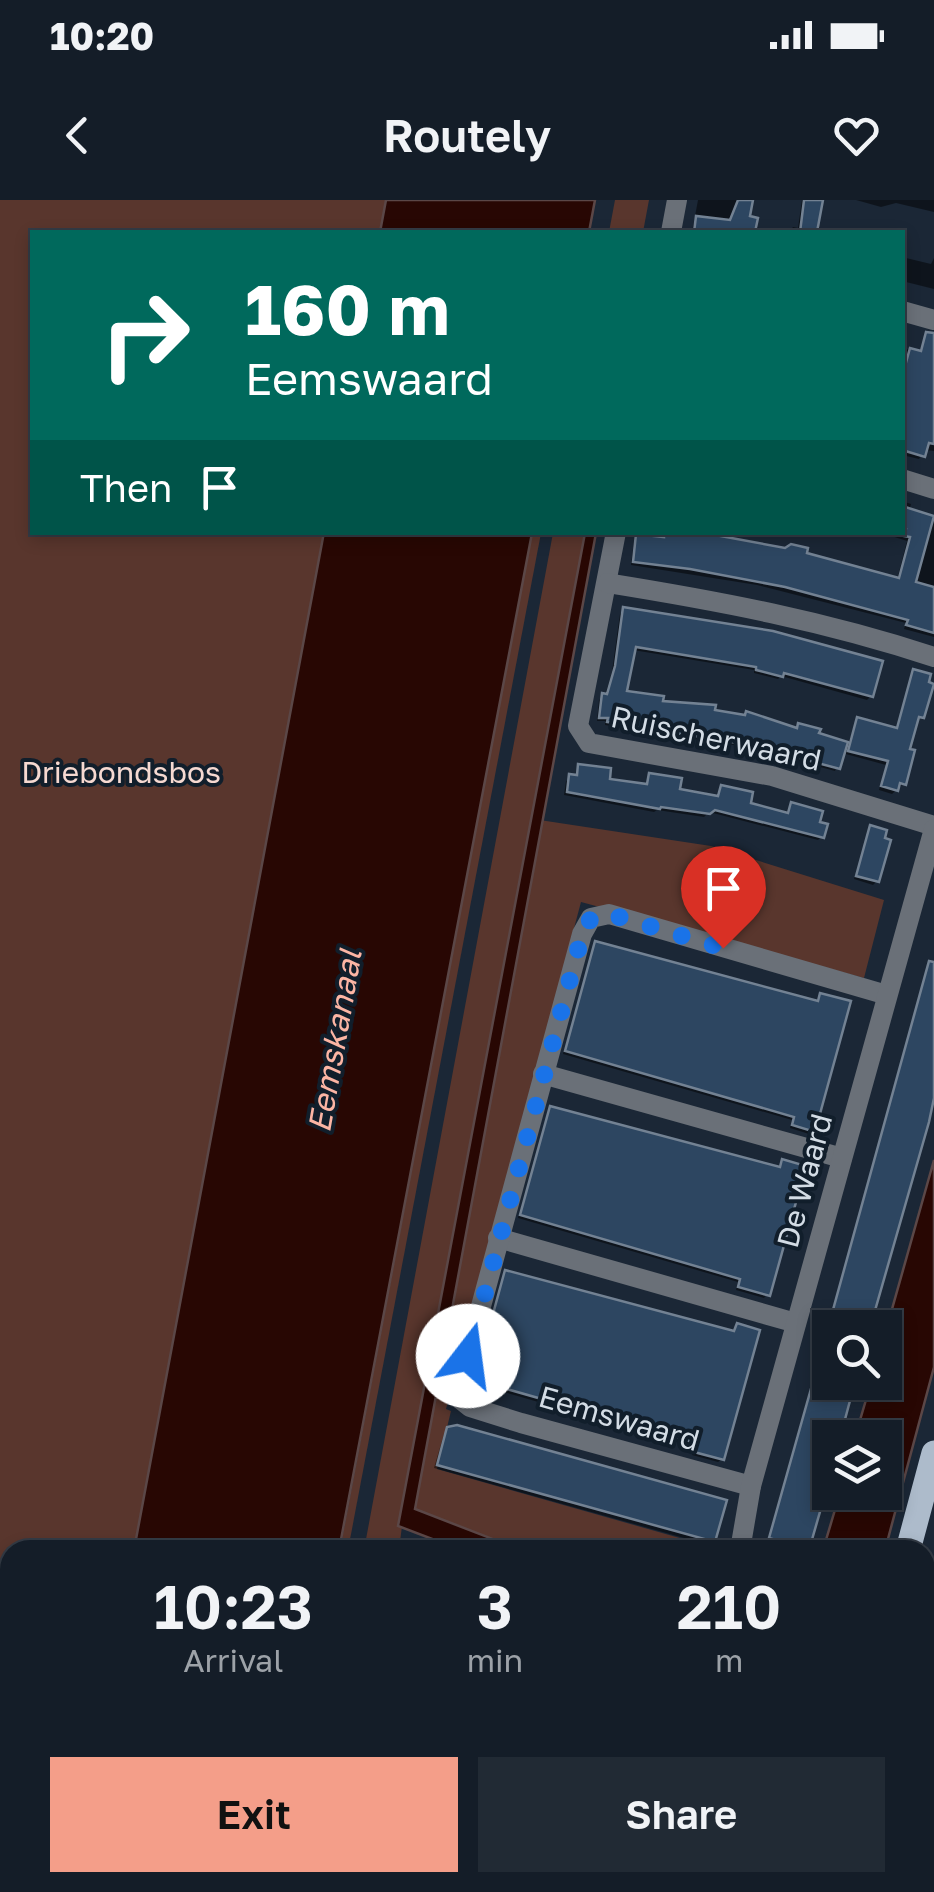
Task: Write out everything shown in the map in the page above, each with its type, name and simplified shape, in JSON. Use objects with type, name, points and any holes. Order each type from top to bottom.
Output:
[{"type":"main road","points":[[911,1540],[934,1453]]},
{"type":"street","points":[[671,230],[677,200]]},
{"type":"street","points":[[905,311],[934,320]]},
{"type":"street","points":[[905,480],[934,489]]},
{"type":"street","name":"Ruischerwaard","points":[[615,535],[578,726],[588,743],[772,776],[934,828]]},
{"type":"street","points":[[607,582],[756,608],[858,632],[934,657]]},
{"type":"street","name":"De Waard","points":[[742,1540],[750,1486],[934,828]]},
{"type":"street","name":"Eemswaard","points":[[750,1486],[521,1423],[464,1404],[458,1391],[582,934],[598,914],[625,919],[887,995]]},
{"type":"street","points":[[543,1074],[842,1158]]},
{"type":"street","points":[[498,1238],[796,1323]]},
{"type":"green space","name":"Driebondsbos","points":[[0,200],[386,200],[380,230],[30,230],[30,535],[324,535],[136,1540],[0,1540]]},
{"type":"green space","points":[[615,200],[649,200],[643,230],[609,230]]},
{"type":"green space","points":[[532,535],[541,535],[350,1540],[342,1540]]},
{"type":"green space","points":[[553,535],[587,535],[533,819],[711,846],[884,900],[864,978],[581,902],[446,1409],[451,1411],[437,1469],[687,1540],[484,1540],[403,1518],[400,1540],[366,1540]]},
{"type":"water","points":[[386,200],[595,200],[589,230],[380,230]]},
{"type":"water","name":"Eemskanaal","points":[[323,535],[532,535],[341,1540],[136,1540]]},
{"type":"water","points":[[585,535],[596,535],[415,1509],[495,1540],[435,1540],[398,1526]]},
{"type":"water","points":[[934,1160],[934,1367],[902,1487],[902,1420],[860,1420],[866,1400],[902,1400],[902,1310],[892,1310]]},
{"type":"water","points":[[835,1510],[896,1510],[888,1540],[826,1540]]},
{"type":"building","points":[[738,200],[753,200],[750,216],[758,218],[755,230],[694,230],[696,216],[730,220]]},
{"type":"building","points":[[804,200],[823,200],[817,230],[800,230]]},
{"type":"building","points":[[926,332],[934,333],[934,444],[929,443],[925,457],[905,451],[905,366],[910,348],[921,351]]},
{"type":"building","points":[[905,507],[934,516],[916,582],[934,587],[934,633],[906,625],[908,620],[785,587],[633,562],[636,535],[715,535],[785,548],[791,544],[808,548],[807,553],[899,578],[910,537],[904,536]]},
{"type":"building","points":[[623,607],[773,631],[883,661],[873,697],[756,667],[636,647],[627,691],[664,696],[663,701],[716,705],[715,710],[745,715],[746,711],[797,728],[798,723],[821,729],[819,733],[848,742],[840,769],[750,745],[599,718],[602,693],[607,694],[615,666]]},
{"type":"building","points":[[913,669],[931,674],[929,682],[934,684],[910,749],[915,750],[906,785],[900,783],[898,791],[881,786],[888,761],[848,751],[857,717],[897,728]]},
{"type":"building","points":[[578,764],[611,768],[610,779],[647,784],[649,773],[682,778],[680,789],[718,796],[721,785],[753,792],[751,803],[788,813],[791,802],[823,811],[820,822],[828,824],[824,838],[715,810],[710,814],[660,809],[567,792],[569,774],[577,775]]},
{"type":"building","points":[[870,825],[887,830],[885,838],[891,840],[879,882],[856,876]]},
{"type":"building","points":[[595,941],[818,1001],[820,993],[851,1001],[815,1132],[792,1125],[794,1117],[565,1051]]},
{"type":"building","points":[[929,961],[934,962],[934,1098],[875,1310],[833,1310]]},
{"type":"building","points":[[550,1106],[780,1167],[782,1159],[806,1166],[770,1296],[738,1287],[740,1279],[520,1215]]},
{"type":"building","points":[[505,1270],[734,1331],[737,1323],[760,1330],[724,1460],[694,1452],[696,1443],[475,1380]]},
{"type":"building","points":[[812,1385],[812,1400],[850,1400],[845,1420],[812,1420],[812,1510],[821,1510],[812,1540],[769,1538]]},
{"type":"building","points":[[457,1425],[727,1500],[716,1540],[437,1465],[447,1427]]},
{"type":"route","points":[[468,1356],[585,924],[598,914],[609,914],[723,948]]}]
